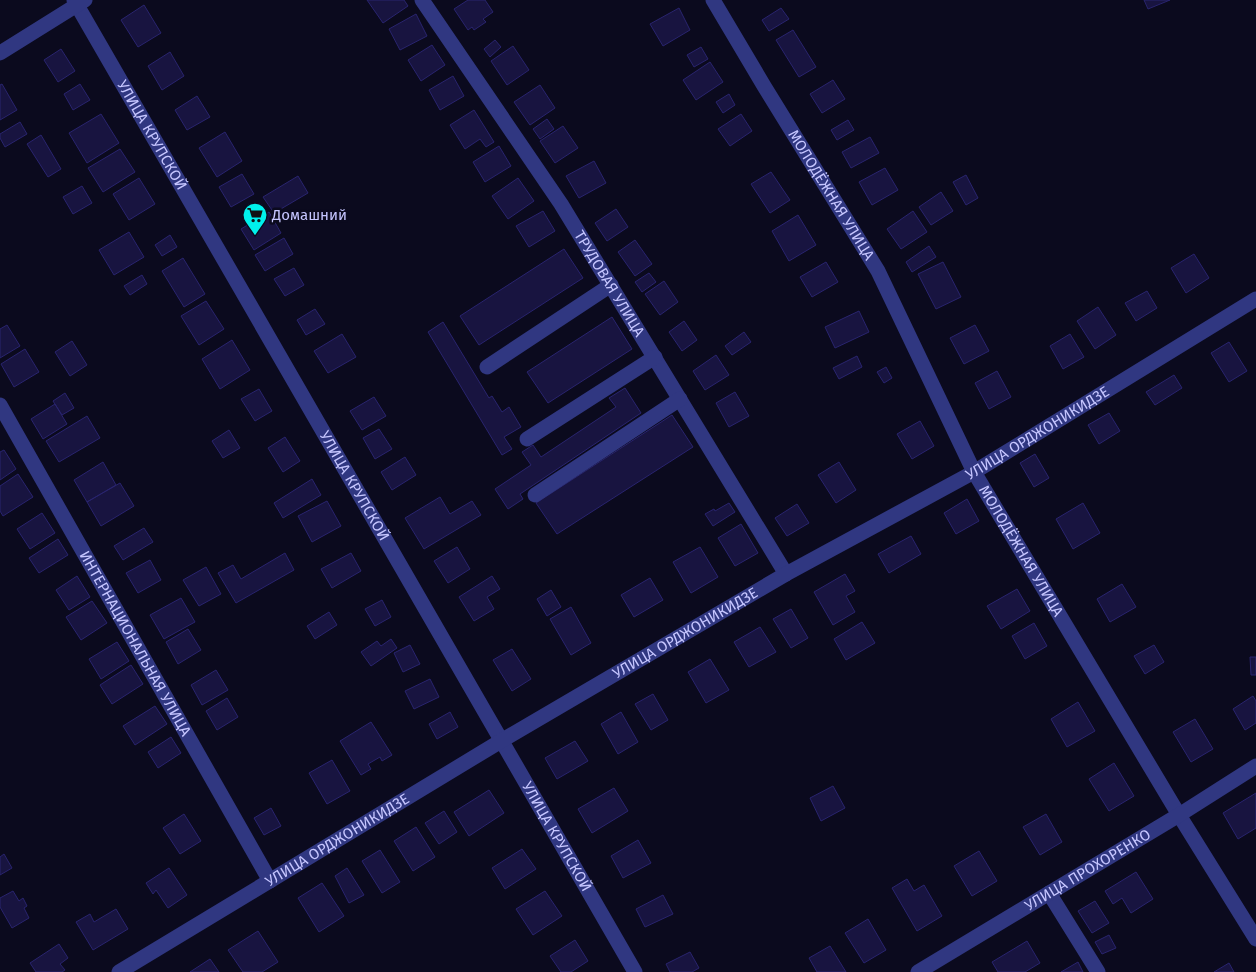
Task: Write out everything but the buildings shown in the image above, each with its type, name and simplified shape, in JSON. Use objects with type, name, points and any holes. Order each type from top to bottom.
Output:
[{"type":"street","name":"ТРУДОВАЯ УЛИЦА","points":[[422,0],[561,204],[786,574]]},
{"type":"street","name":"МОЛОДЁЖНАЯ УЛИЦА","points":[[713,0],[878,271],[974,472],[1179,815],[1256,939]]},
{"type":"street","points":[[0,54],[79,2]]},
{"type":"street","name":"УЛИЦА КРУПСКОЙ","points":[[79,2],[635,972]]},
{"type":"street","points":[[487,367],[611,285]]},
{"type":"street","name":"УЛИЦА ОРДЖОНИКИДЗЕ","points":[[119,972],[501,741],[786,574],[974,472],[1256,299]]},
{"type":"street","points":[[527,439],[655,357]]},
{"type":"street","points":[[535,495],[680,399]]},
{"type":"street","name":"ИНТЕРНАЦИОНАЛЬНАЯ УЛИЦА","points":[[0,405],[270,881]]},
{"type":"street","name":"УЛИЦА ПРОХОРЕНКО","points":[[918,972],[1179,815],[1256,766]]},
{"type":"street","points":[[1049,893],[1098,972]]},
{"type":"place","name":"Домашний","points":[[255,236]]}]
